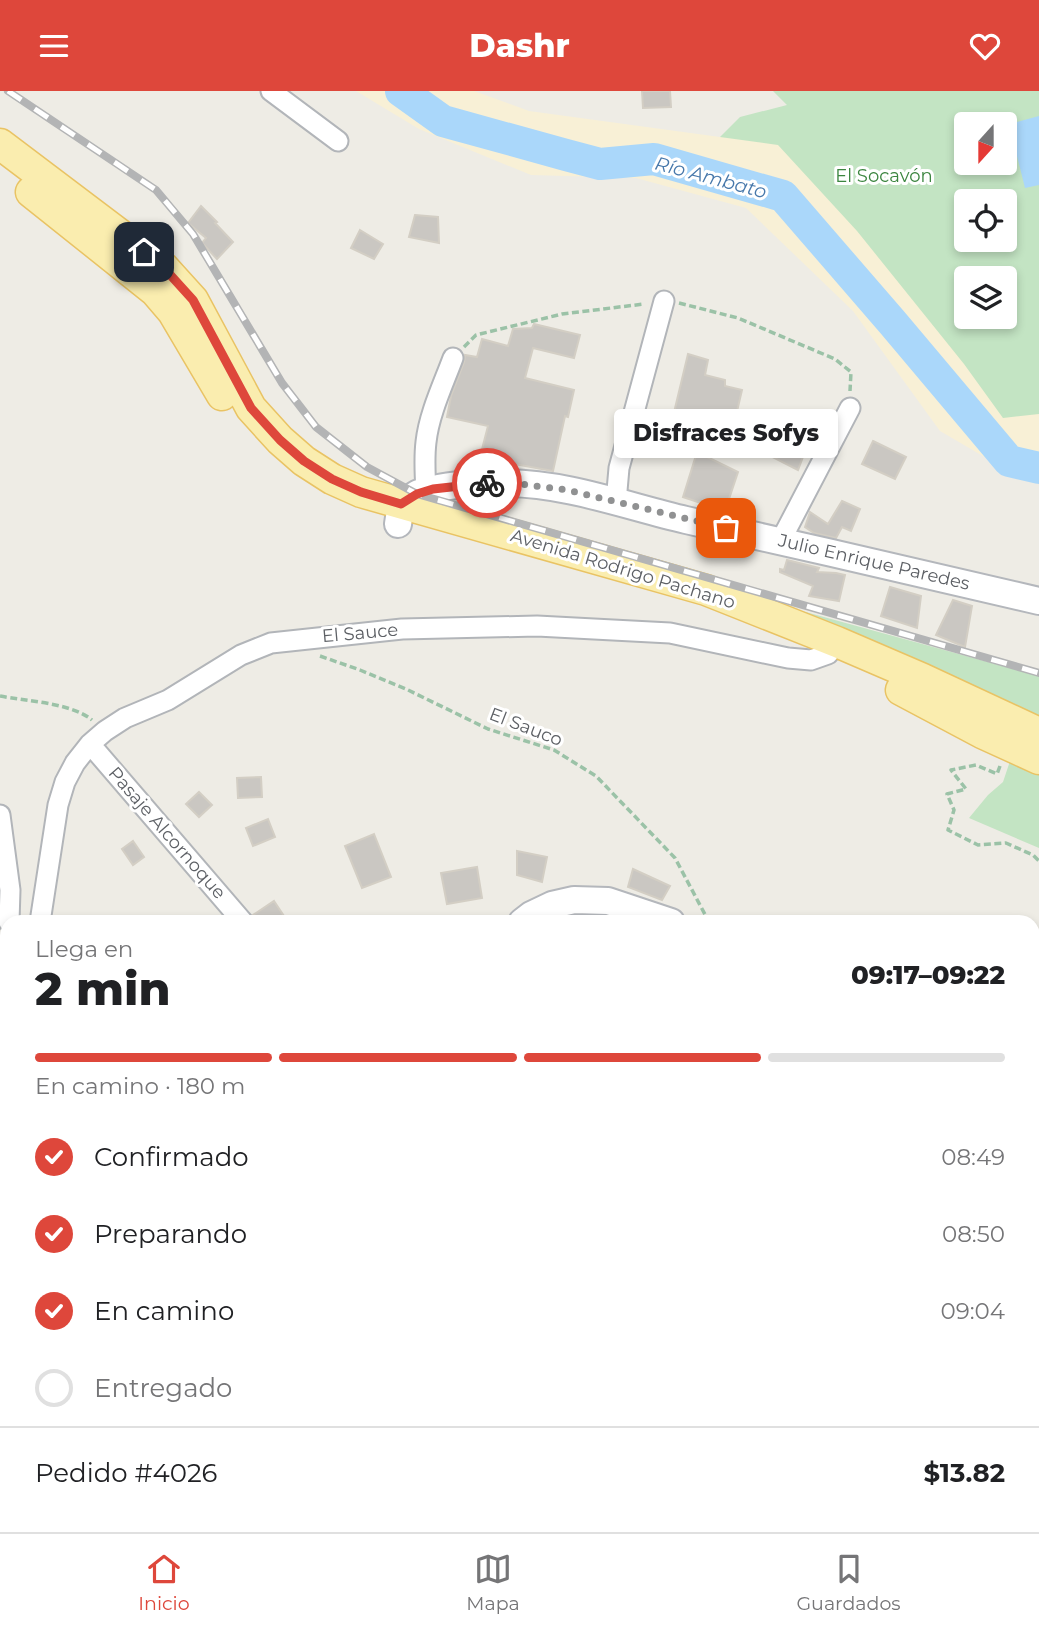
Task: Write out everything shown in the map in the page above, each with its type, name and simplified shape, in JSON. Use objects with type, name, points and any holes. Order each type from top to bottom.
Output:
[{"type":"main road","name":"Avenida Rodrigo Pachano","points":[[0,144],[164,268],[193,300],[251,408],[280,440],[304,461],[332,479],[361,492],[409,506],[778,633],[923,679],[1039,733]]},
{"type":"main road","name":"Avenida Rodrigo Pachano","points":[[0,168],[155,291],[173,312],[234,415],[276,462],[312,491],[370,516],[409,506]]},
{"type":"main road","name":"Julio Enrique Paredes","points":[[409,506],[480,484],[505,482],[567,490],[1039,601]]},
{"type":"main road","name":"Avenida Rodrigo Pachano","points":[[832,648],[982,733],[1039,759]]},
{"type":"main road","points":[[531,915],[552,905],[575,900],[608,901],[649,915]]},
{"type":"street","points":[[271,91],[338,141]]},
{"type":"street","points":[[616,502],[620,468],[664,301]]},
{"type":"street","points":[[409,506],[425,469],[426,439],[453,358]]},
{"type":"street","points":[[781,540],[850,408]]},
{"type":"street","name":"El Sauce","points":[[41,915],[58,805],[65,782],[75,763],[97,738],[125,718],[168,700],[241,655],[271,643],[402,629],[537,626],[670,633],[788,659],[811,660],[832,648]]},
{"type":"street","name":"Pasaje Alcornoque","points":[[97,738],[237,915]]},
{"type":"street","points":[[0,815],[10,890],[9,915]]},
{"type":"path","name":"El Sauco","points":[[309,652],[407,689],[488,729],[554,750],[596,776],[675,858],[705,915]]},
{"type":"path","points":[[0,696],[85,714],[97,738]]},
{"type":"path","points":[[1006,744],[997,774],[976,765],[951,770],[966,789],[947,794],[954,810],[948,830],[978,845],[1006,843],[1033,855],[1039,861]]},
{"type":"green space","name":"El Socavón","points":[[773,91],[1039,91],[1039,458],[701,156],[740,117],[787,105]]},
{"type":"green space","points":[[802,611],[1039,676],[1039,722],[835,627]]},
{"type":"green space","points":[[1012,755],[1039,767],[1039,848],[969,818],[1003,782]]},
{"type":"sand","points":[[356,91],[474,91],[529,111],[778,145],[857,231],[964,364],[1003,418],[1039,414],[1039,479],[1024,480],[940,431],[853,311],[746,208],[636,178],[531,175],[419,129]]},
{"type":"water","points":[[1039,116],[1039,185],[1025,188],[1017,156],[1017,122]]},
{"type":"building","points":[[642,91],[670,91],[671,107],[643,108]]},
{"type":"building","points":[[201,206],[233,242],[217,259],[202,243],[206,238],[188,223]]},
{"type":"building","points":[[415,215],[438,217],[439,243],[409,237]]},
{"type":"building","points":[[360,230],[383,244],[374,259],[351,248]]},
{"type":"building","points":[[534,324],[580,335],[574,358],[533,348],[525,378],[574,390],[568,417],[565,416],[553,471],[480,457],[488,426],[447,417],[465,355],[477,357],[482,339],[508,346],[513,329],[532,328]]},
{"type":"building","points":[[688,354],[708,360],[705,375],[725,380],[725,386],[742,390],[735,420],[807,446],[798,470],[731,436],[730,441],[671,425]]},
{"type":"building","points":[[873,441],[906,457],[895,479],[862,464]]},
{"type":"building","points":[[697,452],[738,472],[725,511],[683,497]]},
{"type":"building","points":[[842,501],[860,509],[851,531],[842,527],[836,538],[814,533],[805,527],[810,512],[828,524]]},
{"type":"building","points":[[787,560],[819,568],[817,572],[845,575],[839,601],[809,596],[813,586],[780,572],[780,569],[784,570]]},
{"type":"building","points":[[890,587],[921,596],[917,628],[881,616]]},
{"type":"building","points":[[953,600],[972,606],[965,647],[936,635]]},
{"type":"building","points":[[261,777],[262,797],[238,798],[237,778]]},
{"type":"building","points":[[199,792],[212,805],[199,817],[186,804]]},
{"type":"building","points":[[268,819],[275,837],[253,846],[246,828]]},
{"type":"building","points":[[374,834],[391,877],[362,888],[345,846]]},
{"type":"building","points":[[133,841],[144,857],[133,865],[122,849]]},
{"type":"building","points":[[517,851],[547,857],[542,882],[517,875]]},
{"type":"building","points":[[477,867],[482,898],[447,904],[441,873]]},
{"type":"building","points":[[633,869],[670,886],[662,900],[628,887]]},
{"type":"building","points":[[274,901],[283,915],[253,915]]},
{"type":"waterway","name":"Río Ambato","points":[[401,91],[443,121],[566,155],[600,164],[654,159],[783,196],[1009,461],[1039,468]]},
{"type":"railway","points":[[8,91],[156,190],[193,234],[282,383],[316,427],[367,467],[417,494],[1039,673]]},
{"type":"way so far","points":[[487,483],[505,482],[567,490],[726,528]]},
{"type":"place","name":"Disfraces Sofys","points":[[726,528]]},
{"type":"route","points":[[144,252],[164,268],[193,300],[251,408],[280,440],[304,461],[332,479],[361,492],[401,504],[417,494],[433,489],[487,483]]}]
